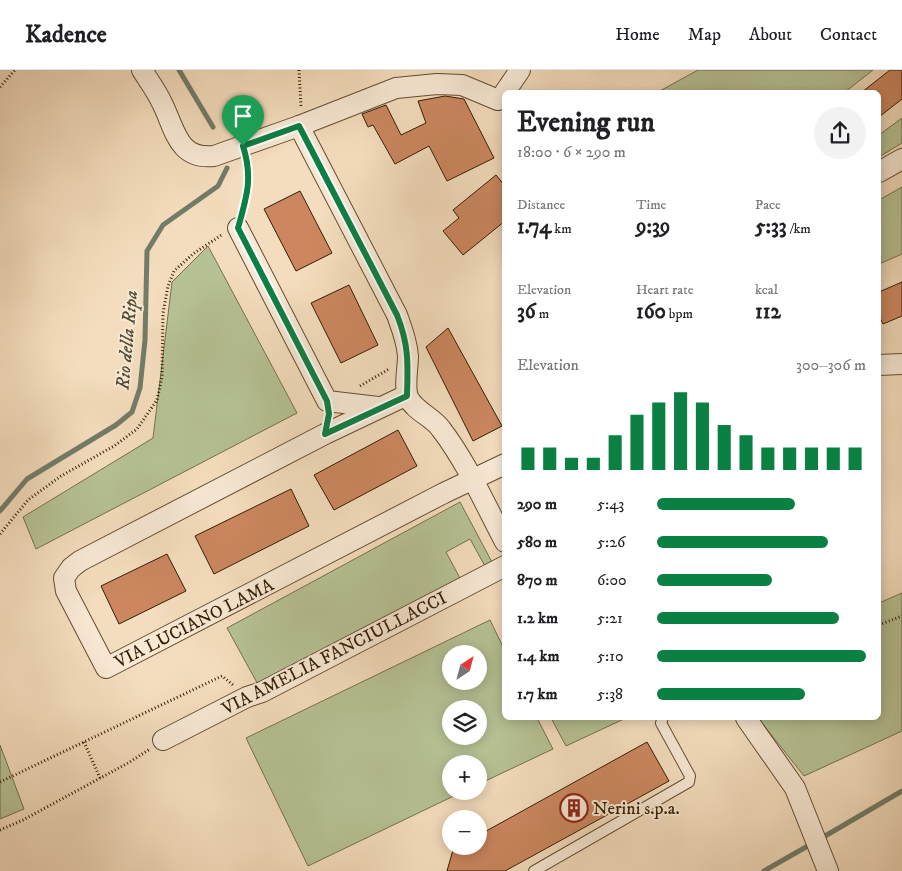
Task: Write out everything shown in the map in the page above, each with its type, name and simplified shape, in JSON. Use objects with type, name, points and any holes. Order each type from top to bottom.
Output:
[{"type":"street","points":[[142,70],[162,102],[177,139],[186,150],[202,157],[214,156],[243,146],[396,88],[437,84],[462,85],[502,100]]},
{"type":"street","points":[[509,90],[520,70]]},
{"type":"street","points":[[301,125],[397,315],[405,335],[408,355],[407,396],[412,404],[440,427],[473,480],[502,536]]},
{"type":"street","points":[[881,171],[902,158]]},
{"type":"street","points":[[238,228],[327,401],[329,414],[325,434]]},
{"type":"street","points":[[881,365],[902,364]]},
{"type":"street","name":"VIA LUCIANO LAMA","points":[[407,396],[325,434],[71,568],[64,578],[66,591],[106,668],[502,466]]},
{"type":"street","points":[[327,401],[378,408]]},
{"type":"street","name":"VIA AMELIA FANCIULLACCI","points":[[163,740],[247,697],[262,692],[502,568]]},
{"type":"street","points":[[747,720],[794,788],[828,871]]},
{"type":"lane","points":[[534,871],[689,782],[690,776],[661,723],[662,720]]},
{"type":"path","points":[[0,87],[15,70]]},
{"type":"path","points":[[299,70],[301,125]]},
{"type":"path","points":[[0,534],[28,500],[61,476],[114,446],[137,429],[157,400],[162,377],[163,313],[168,286],[174,270],[192,254],[217,236],[238,228],[250,178],[243,146]]},
{"type":"path","points":[[355,388],[376,377],[408,355]]},
{"type":"path","points":[[881,624],[902,616]]},
{"type":"path","points":[[0,782],[222,676],[247,697]]},
{"type":"path","points":[[0,830],[23,820],[128,764],[163,740]]},
{"type":"path","points":[[84,742],[100,778]]},
{"type":"green space","points":[[698,70],[873,70],[848,90],[662,90]]},
{"type":"green space","points":[[902,118],[902,143],[881,156],[881,134]]},
{"type":"green space","points":[[902,187],[902,254],[881,263],[881,199]]},
{"type":"green space","points":[[208,246],[297,413],[36,549],[23,517],[153,438],[172,282]]},
{"type":"green space","points":[[460,502],[493,564],[486,568],[470,539],[446,552],[462,582],[261,690],[227,628]]},
{"type":"green space","points":[[902,593],[902,731],[804,776],[760,720],[881,720],[881,602]]},
{"type":"green space","points":[[490,620],[502,645],[502,720],[538,720],[553,749],[487,780],[487,755],[442,755],[442,800],[445,800],[308,866],[246,738]]},
{"type":"green space","points":[[552,720],[622,720],[566,746]]},
{"type":"green space","points":[[0,745],[24,809],[0,819]]},
{"type":"building","points":[[890,70],[902,70],[902,99],[881,115],[881,90],[865,90]]},
{"type":"building","points":[[445,96],[464,99],[494,158],[447,181],[429,146],[395,164],[373,125],[368,127],[362,114],[386,105],[401,135],[426,123],[418,101]]},
{"type":"building","points":[[496,175],[502,182],[502,223],[463,255],[443,231],[459,218],[453,210]]},
{"type":"building","points":[[300,191],[332,253],[296,271],[264,209]]},
{"type":"building","points":[[902,282],[902,316],[883,324],[881,320],[881,291]]},
{"type":"building","points":[[349,285],[378,345],[341,363],[311,303]]},
{"type":"building","points":[[448,328],[502,426],[473,441],[426,347]]},
{"type":"building","points":[[398,430],[417,466],[334,510],[314,475]]},
{"type":"building","points":[[291,489],[309,526],[214,574],[195,536]]},
{"type":"building","points":[[167,554],[186,591],[119,624],[101,586]]},
{"type":"building","name":"Nerini s.p.a.","points":[[647,742],[669,781],[505,871],[447,871],[452,855],[487,855],[487,831]]},
{"type":"waterway","name":"Rio della Ripa","points":[[179,70],[213,127]]},
{"type":"waterway","name":"Rio della Ripa","points":[[0,511],[27,479],[116,425],[132,412],[140,388],[145,340],[147,251],[163,225],[218,186],[227,168]]},
{"type":"waterway","points":[[820,839],[902,791]]},
{"type":"waterway","points":[[764,871],[813,843]]},
{"type":"place","name":"Nerini s.p.a.","points":[[574,808]]},
{"type":"route","points":[[299,126],[397,315],[405,335],[408,355],[407,396],[325,434],[329,414],[327,401],[238,228],[250,178],[243,146],[299,126]]}]
